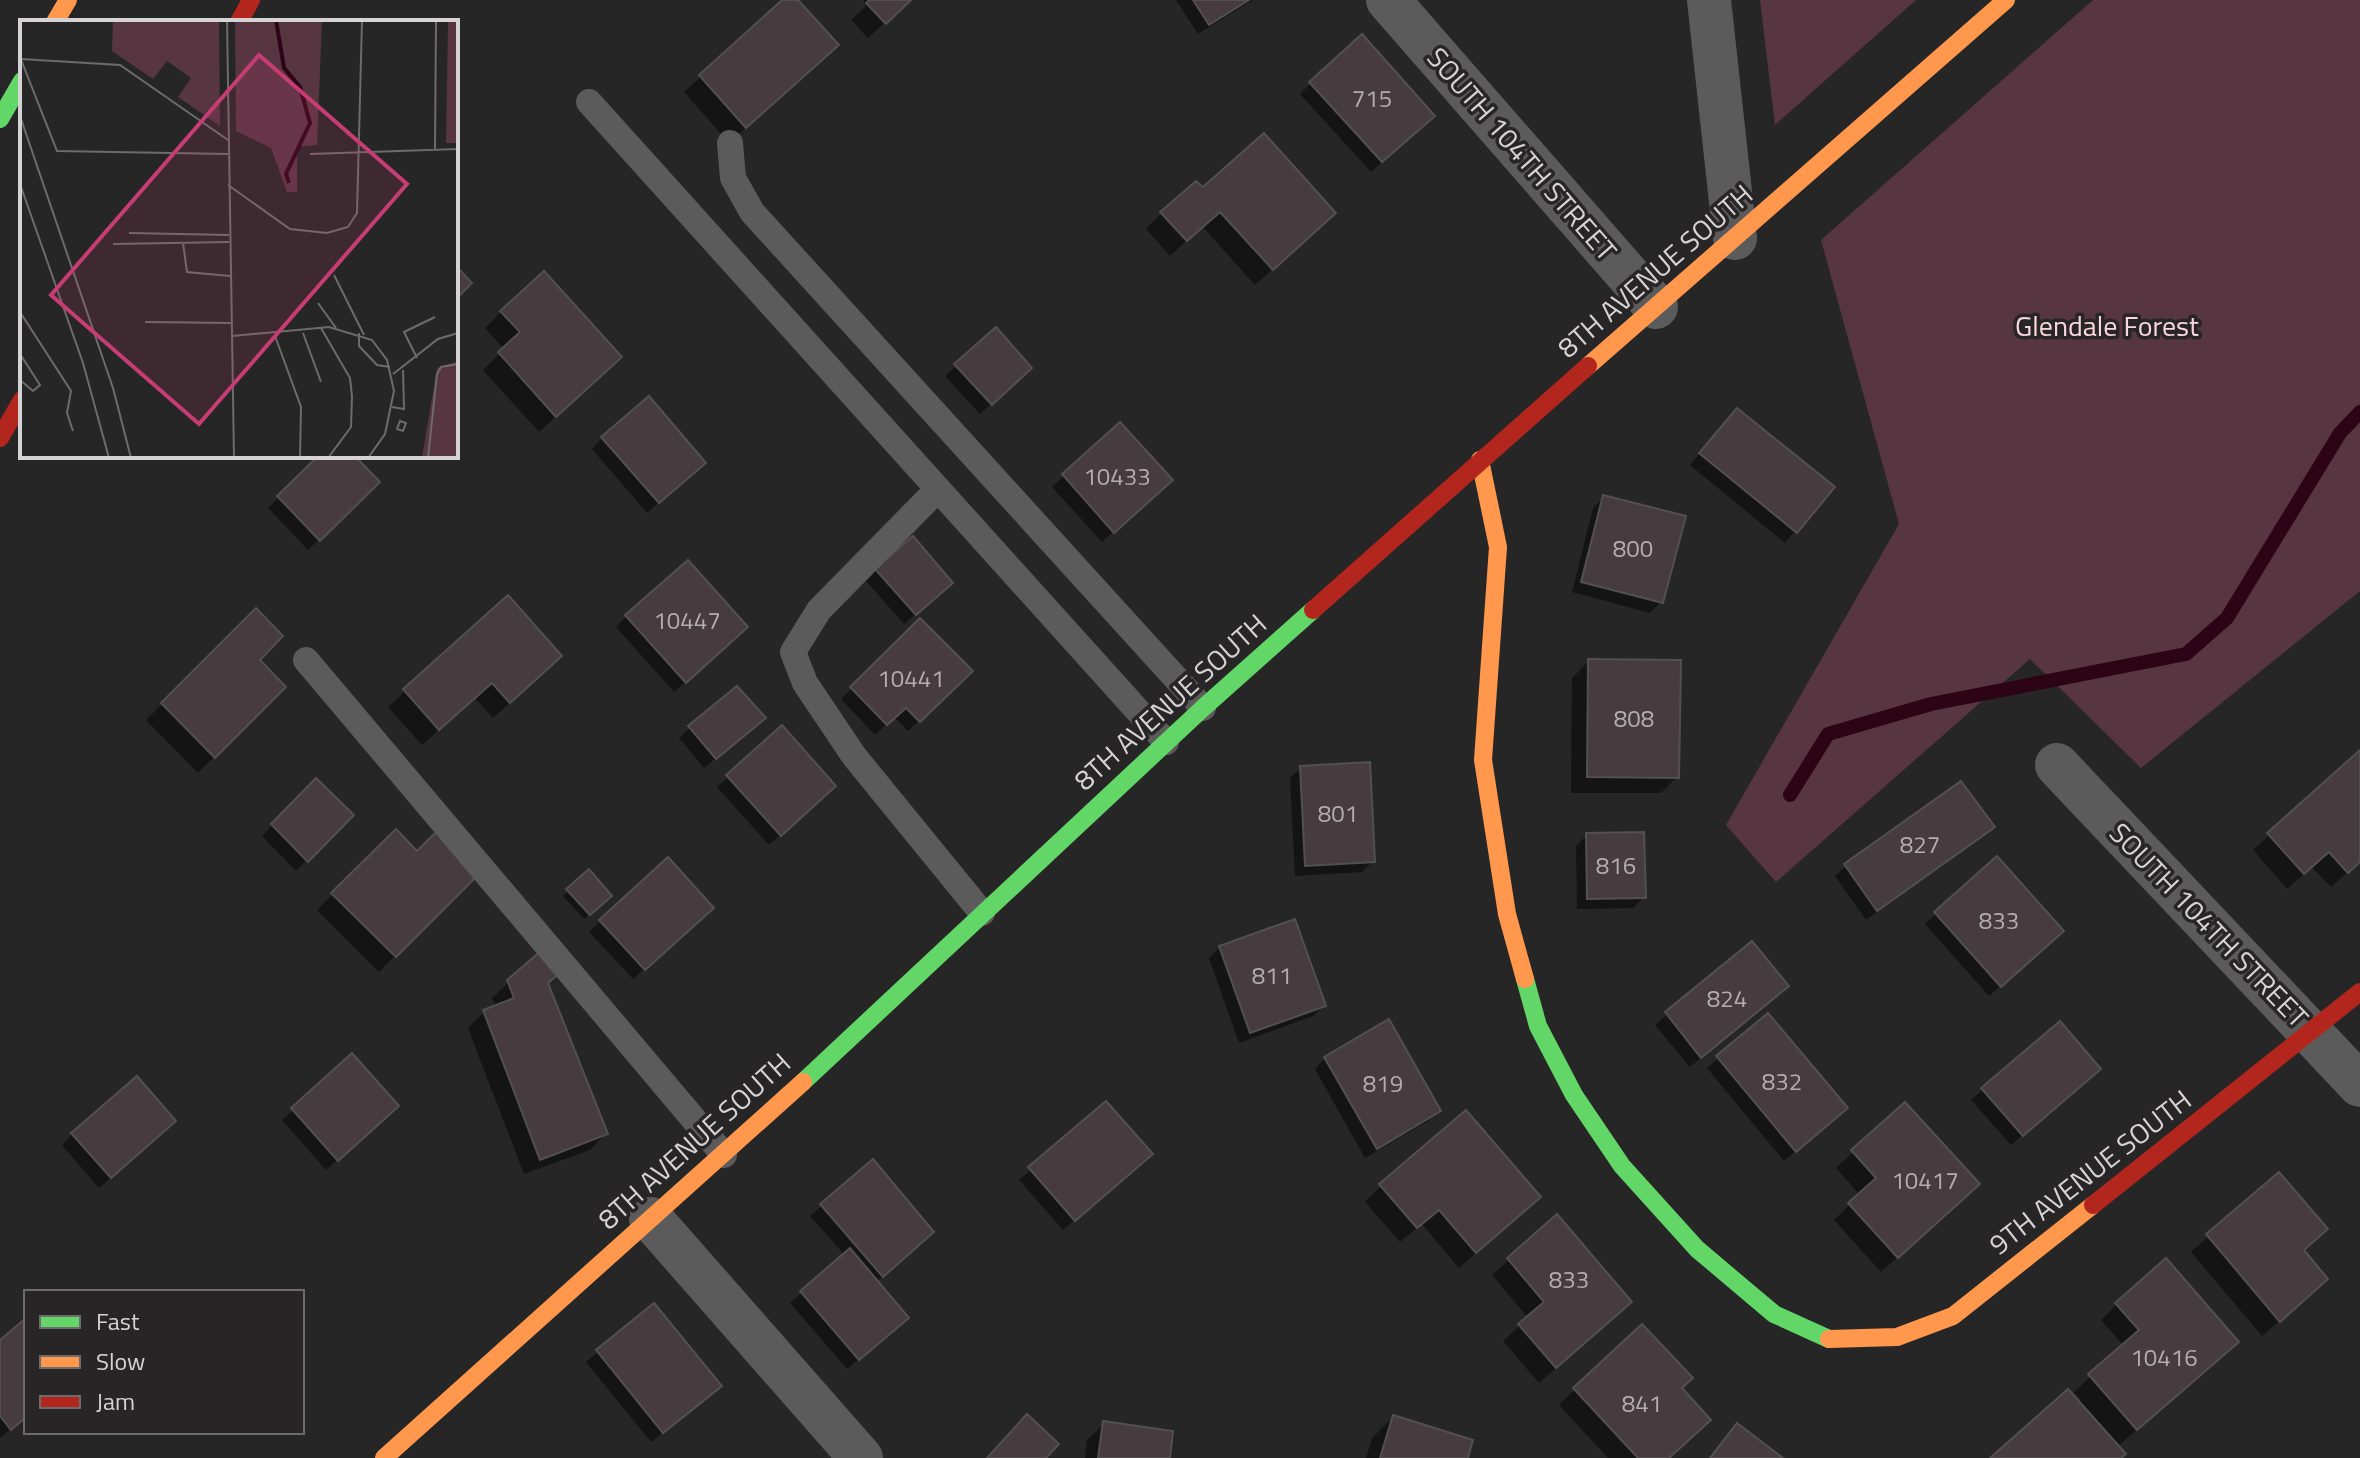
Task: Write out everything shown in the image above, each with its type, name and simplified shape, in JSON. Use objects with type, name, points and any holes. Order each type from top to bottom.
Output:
[{"type":"main road","points":[[56,20],[68,0]]},
{"type":"main road","points":[[240,20],[251,0]]},
{"type":"main road","name":"8TH AVENUE SOUTH","points":[[384,1458],[724,1155],[1203,708],[1480,460],[2006,0]]},
{"type":"main road","points":[[0,119],[20,84]]},
{"type":"main road","points":[[0,438],[20,403]]},
{"type":"main road","name":"9TH AVENUE SOUTH","points":[[1480,460],[1498,547],[1483,760],[1507,914],[1538,1026],[1574,1095],[1622,1166],[1697,1249],[1774,1314],[1831,1340],[1897,1337],[1953,1316],[2360,992]]},
{"type":"street","name":"SOUTH 104TH STREET","points":[[1388,0],[1656,307]]},
{"type":"street","points":[[1709,0],[1735,238]]},
{"type":"street","name":"SOUTH 104TH STREET","points":[[2057,765],[2360,1085]]},
{"type":"street","points":[[651,1219],[861,1458]]},
{"type":"lane","points":[[589,102],[1166,742]]},
{"type":"lane","points":[[730,143],[733,178],[752,212],[1203,708]]},
{"type":"lane","points":[[938,489],[819,610],[793,652],[805,683],[854,756],[982,913]]},
{"type":"lane","points":[[306,660],[724,1155]]},
{"type":"green space","points":[[1760,0],[1916,0],[1775,125]]},
{"type":"green space","name":"Glendale Forest","points":[[2093,0],[2360,0],[2360,591],[2141,768],[2030,659],[1776,882],[1726,825],[1899,524],[1821,240]]},
{"type":"building","points":[[782,0],[798,0],[839,45],[746,128],[699,75]]},
{"type":"building","points":[[869,0],[911,0],[886,24],[866,3]]},
{"type":"building","points":[[1193,0],[1249,0],[1209,25]]},
{"type":"building","points":[[1362,34],[1435,116],[1382,162],[1309,82]]},
{"type":"building","points":[[1264,133],[1336,213],[1273,270],[1220,212],[1187,241],[1160,212],[1196,181],[1203,187]]},
{"type":"building","points":[[458,268],[472,283],[458,297]]},
{"type":"building","points":[[544,271],[622,357],[556,417],[498,352],[520,332],[500,311]]},
{"type":"building","points":[[996,327],[1032,368],[992,405],[954,364]]},
{"type":"building","points":[[649,396],[706,463],[659,503],[601,437]]},
{"type":"building","points":[[1737,408],[1835,487],[1797,533],[1699,453]]},
{"type":"building","points":[[1120,422],[1173,480],[1114,533],[1062,474]]},
{"type":"building","points":[[316,458],[357,458],[380,482],[320,541],[277,496]]},
{"type":"building","points":[[1603,495],[1686,516],[1663,603],[1581,582]]},
{"type":"building","points":[[913,536],[953,583],[916,615],[875,569]]},
{"type":"building","points":[[688,560],[748,627],[686,683],[625,615]]},
{"type":"building","points":[[508,595],[562,656],[510,703],[492,683],[439,730],[403,689]]},
{"type":"building","points":[[256,608],[283,636],[260,660],[286,687],[215,758],[161,703]]},
{"type":"building","points":[[920,618],[973,671],[920,722],[906,708],[887,725],[850,687]]},
{"type":"building","points":[[1588,659],[1681,660],[1679,778],[1587,777]]},
{"type":"building","points":[[737,686],[766,718],[716,759],[688,726]]},
{"type":"building","points":[[782,725],[836,786],[781,836],[726,775]]},
{"type":"building","points":[[2360,750],[2360,862],[2348,873],[2329,852],[2304,874],[2267,833]]},
{"type":"building","points":[[1370,762],[1375,862],[1305,866],[1300,766]]},
{"type":"building","points":[[316,778],[354,815],[308,862],[271,824]]},
{"type":"building","points":[[1961,781],[1995,827],[1877,911],[1844,864]]},
{"type":"building","points":[[396,829],[417,851],[439,829],[481,872],[396,957],[331,893]]},
{"type":"building","points":[[1644,832],[1646,898],[1587,899],[1586,833]]},
{"type":"building","points":[[1997,856],[2064,931],[2001,987],[1934,912]]},
{"type":"building","points":[[668,857],[714,908],[645,970],[599,920]]},
{"type":"building","points":[[589,869],[612,896],[590,915],[566,889]]},
{"type":"building","points":[[1295,919],[1326,1006],[1250,1033],[1219,946]]},
{"type":"building","points":[[1752,941],[1789,986],[1701,1058],[1665,1012]]},
{"type":"building","points":[[542,950],[561,972],[548,983],[608,1134],[540,1160],[483,1010],[514,998],[507,980]]},
{"type":"building","points":[[1768,1013],[1848,1108],[1796,1152],[1716,1056]]},
{"type":"building","points":[[1389,1019],[1441,1111],[1377,1149],[1324,1057]]},
{"type":"building","points":[[2060,1021],[2101,1069],[2023,1136],[1981,1088]]},
{"type":"building","points":[[352,1053],[399,1106],[338,1161],[291,1108]]},
{"type":"building","points":[[137,1076],[176,1121],[111,1178],[71,1133]]},
{"type":"building","points":[[1106,1101],[1153,1154],[1075,1221],[1028,1167]]},
{"type":"building","points":[[1905,1102],[1980,1184],[1898,1258],[1848,1203],[1876,1178],[1851,1150]]},
{"type":"building","points":[[1466,1110],[1541,1197],[1476,1253],[1439,1210],[1417,1228],[1379,1184]]},
{"type":"building","points":[[873,1159],[934,1232],[883,1277],[820,1204]]},
{"type":"building","points":[[2279,1172],[2328,1229],[2304,1250],[2328,1279],[2280,1322],[2206,1234]]},
{"type":"building","points":[[1557,1214],[1632,1302],[1556,1368],[1518,1324],[1544,1302],[1507,1258]]},
{"type":"building","points":[[850,1248],[909,1318],[859,1360],[800,1291]]},
{"type":"building","points":[[2166,1258],[2239,1342],[2137,1430],[2088,1374],[2139,1330],[2115,1303]]},
{"type":"building","points":[[654,1303],[722,1386],[663,1433],[596,1350]]},
{"type":"building","points":[[24,1320],[24,1419],[11,1430],[0,1416],[0,1340]]},
{"type":"building","points":[[1642,1324],[1693,1378],[1682,1388],[1711,1420],[1669,1458],[1638,1458],[1573,1388]]},
{"type":"building","points":[[2068,1389],[2126,1454],[2121,1458],[1990,1458]]},
{"type":"building","points":[[1027,1414],[1059,1444],[1046,1458],[987,1458]]},
{"type":"building","points":[[1393,1415],[1473,1440],[1468,1458],[1380,1458]]},
{"type":"building","points":[[1103,1421],[1173,1431],[1170,1458],[1098,1458]]},
{"type":"building","points":[[1737,1423],[1783,1458],[1710,1458]]},
{"type":"waterway","points":[[1790,795],[1828,734],[1931,704],[2186,654],[2227,618],[2340,433],[2360,412]]},
{"type":"traffic: fast","points":[[0,119],[20,84]]},
{"type":"traffic: fast","points":[[803,1082],[1203,708],[1313,610]]},
{"type":"traffic: fast","points":[[1525,979],[1538,1026],[1574,1095],[1622,1166],[1697,1249],[1774,1314],[1829,1339]]},
{"type":"traffic: slow","points":[[56,20],[68,0]]},
{"type":"traffic: slow","points":[[1588,366],[2006,0]]},
{"type":"traffic: slow","points":[[1480,460],[1498,547],[1483,760],[1507,914],[1525,979]]},
{"type":"traffic: slow","points":[[384,1458],[803,1082]]},
{"type":"traffic: slow","points":[[1829,1339],[1897,1337],[1953,1316],[2093,1205]]},
{"type":"traffic: jam","points":[[240,20],[251,0]]},
{"type":"traffic: jam","points":[[1313,610],[1588,366]]},
{"type":"traffic: jam","points":[[0,438],[20,403]]},
{"type":"traffic: jam","points":[[2093,1205],[2360,992]]}]
